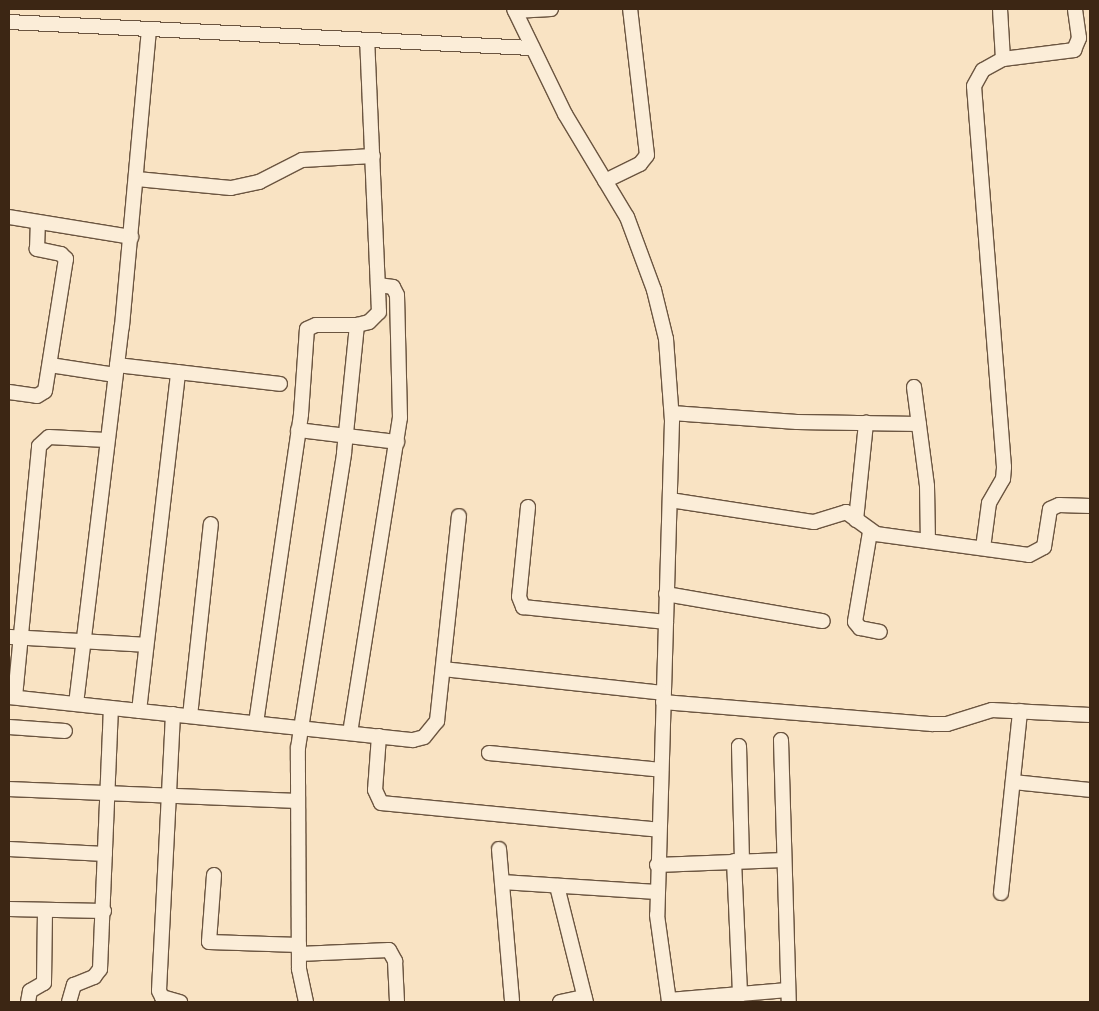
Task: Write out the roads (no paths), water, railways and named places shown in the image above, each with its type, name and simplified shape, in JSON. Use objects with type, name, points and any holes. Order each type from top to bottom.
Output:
[{"type":"street","points":[[550,9],[515,10],[564,114],[627,216],[654,290],[666,339],[672,413],[657,892],[659,949],[669,1001],[740,995],[789,996],[781,740]]},
{"type":"street","points":[[606,181],[640,164],[647,155],[630,9]]},
{"type":"street","points":[[1000,9],[1003,59]]},
{"type":"street","points":[[983,548],[989,503],[1003,479],[1004,468],[974,86],[983,70],[1003,59],[1074,50],[1079,38],[1075,9]]},
{"type":"street","points":[[9,22],[532,48]]},
{"type":"street","points":[[76,704],[131,236],[149,30]]},
{"type":"street","points":[[256,723],[298,430],[307,329],[316,325],[357,325],[369,322],[379,312],[367,41]]},
{"type":"street","points":[[137,180],[231,188],[259,182],[302,160],[372,156]]},
{"type":"street","points":[[9,217],[131,236]]},
{"type":"street","points":[[9,392],[42,395],[50,365],[66,259],[61,254],[37,249],[38,222]]},
{"type":"street","points":[[350,732],[397,442],[402,380],[397,296],[392,287],[378,285]]},
{"type":"street","points":[[306,1002],[299,950],[298,801],[300,726],[346,434],[357,325]]},
{"type":"street","points":[[50,365],[178,372],[280,384]]},
{"type":"street","points":[[139,711],[178,372]]},
{"type":"street","points":[[914,387],[927,486],[928,541]]},
{"type":"street","points":[[672,413],[919,424]]},
{"type":"street","points":[[856,520],[866,423]]},
{"type":"street","points":[[298,430],[346,434],[397,442]]},
{"type":"street","points":[[106,440],[49,438],[39,446],[15,637],[12,697],[300,726],[413,740],[432,732],[437,721],[459,516]]},
{"type":"street","points":[[670,500],[814,522],[842,512],[856,520],[870,532],[983,548],[1038,553],[1044,547],[1050,509],[1059,505],[1090,506]]},
{"type":"street","points":[[528,507],[519,597],[523,607],[666,622]]},
{"type":"street","points":[[190,716],[211,524]]},
{"type":"street","points":[[870,532],[856,622],[860,628],[880,632]]},
{"type":"street","points":[[666,594],[823,621]]},
{"type":"street","points":[[15,637],[146,645]]},
{"type":"street","points":[[443,670],[663,698],[932,724],[947,724],[978,711],[1090,715]]},
{"type":"street","points":[[70,1002],[74,985],[94,977],[100,969],[104,911],[111,708]]},
{"type":"street","points":[[1001,892],[1020,711]]},
{"type":"street","points":[[173,714],[159,991],[162,997],[180,1002]]},
{"type":"street","points":[[9,728],[65,731]]},
{"type":"street","points":[[379,736],[375,790],[382,803],[658,830]]},
{"type":"street","points":[[739,746],[740,995]]},
{"type":"street","points":[[489,753],[660,770]]},
{"type":"street","points":[[1012,782],[1090,790]]},
{"type":"street","points":[[9,789],[298,801]]},
{"type":"street","points":[[9,849],[105,854]]},
{"type":"street","points":[[499,849],[512,1002]]},
{"type":"street","points":[[657,865],[784,860]]},
{"type":"street","points":[[214,875],[209,942],[299,950],[389,950],[395,961],[397,1002]]},
{"type":"street","points":[[502,882],[657,892]]},
{"type":"street","points":[[557,886],[585,1000],[560,1002]]},
{"type":"street","points":[[9,909],[104,911]]},
{"type":"street","points":[[28,1002],[30,991],[44,983],[45,910]]}]
